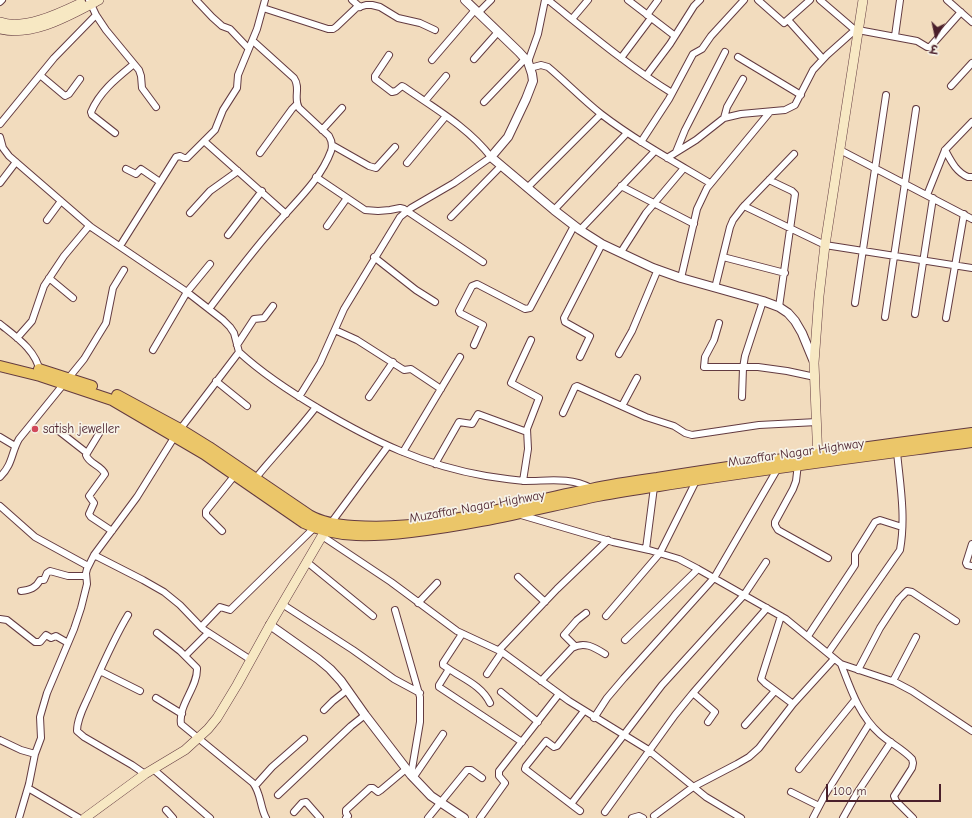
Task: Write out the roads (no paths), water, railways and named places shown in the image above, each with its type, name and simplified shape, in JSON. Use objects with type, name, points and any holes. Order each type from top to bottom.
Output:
[{"type":"main road","points":[[818,458],[814,363],[819,296],[857,30],[863,0]]},
{"type":"main road","points":[[0,22],[18,24],[42,19],[92,1]]},
{"type":"main road","points":[[0,30],[19,31],[43,26],[61,20],[92,1]]},
{"type":"main road","name":"Muzaffar Nagar Highway","points":[[0,360],[66,381],[112,400],[177,433],[255,479],[317,520],[326,530]]},
{"type":"main road","name":"Muzaffar Nagar Highway","points":[[0,366],[40,372]]},
{"type":"main road","name":"Muzaffar Nagar Highway","points":[[177,433],[235,476],[304,523],[314,528],[340,533],[369,536],[445,528],[519,514],[600,496],[778,468],[798,461]]},
{"type":"main road","name":"Muzaffar Nagar Highway","points":[[326,530],[394,527],[418,524],[483,513],[591,488],[798,461],[972,434]]},
{"type":"main road","name":"Muzaffar Nagar Highway","points":[[818,458],[897,452],[972,442]]},
{"type":"main road","points":[[85,818],[145,774],[185,750],[198,739],[217,718],[326,530]]},
{"type":"street","points":[[196,0],[222,26],[230,29],[248,48]]},
{"type":"street","points":[[120,246],[176,157],[180,156],[187,158],[217,127],[223,110],[237,88],[238,75],[248,48],[253,42],[264,0]]},
{"type":"street","points":[[352,0],[360,7]]},
{"type":"street","points":[[299,397],[320,363],[344,309],[396,222],[407,211],[454,183],[491,157],[508,136],[526,99],[533,81],[528,63],[465,0]]},
{"type":"street","points":[[432,60],[476,11],[491,0]]},
{"type":"street","points":[[484,102],[528,63],[538,34],[545,0]]},
{"type":"street","points":[[548,0],[621,58],[672,93]]},
{"type":"street","points":[[572,19],[588,0]]},
{"type":"street","points":[[628,0],[675,36]]},
{"type":"street","points":[[621,58],[658,0]]},
{"type":"street","points":[[646,76],[675,36],[694,6],[700,0]]},
{"type":"street","points":[[758,0],[786,23],[810,0]]},
{"type":"street","points":[[820,0],[857,30],[917,41],[927,47],[930,47],[961,12]]},
{"type":"street","points":[[895,36],[900,0]]},
{"type":"street","points":[[947,0],[972,22]]},
{"type":"street","points":[[92,1],[96,15],[106,30],[141,73],[142,88],[156,107]]},
{"type":"street","points":[[641,142],[672,93],[693,54],[702,49],[711,36],[741,1]]},
{"type":"street","points":[[263,8],[328,30],[333,29],[356,8],[375,5],[392,16],[420,23],[435,30]]},
{"type":"street","points":[[0,124],[54,58],[96,15]]},
{"type":"street","points":[[788,20],[823,60]]},
{"type":"street","points":[[667,158],[696,140],[724,118],[741,114],[769,113],[791,108],[798,101],[813,70],[857,30]]},
{"type":"street","points":[[474,59],[498,32]]},
{"type":"street","points":[[209,309],[255,250],[299,200],[330,154],[332,145],[329,136],[299,108],[297,104],[298,85],[294,78],[253,42]]},
{"type":"street","points":[[676,152],[685,130],[725,52]]},
{"type":"street","points":[[389,55],[375,76],[375,80],[392,92],[395,92],[400,86],[403,86],[446,116],[473,137],[501,166],[577,228],[602,244],[681,278],[763,301],[779,307],[788,313],[795,321],[802,333],[814,363]]},
{"type":"street","points":[[738,57],[801,95]]},
{"type":"street","points":[[528,63],[548,67],[601,114],[627,133],[710,183]]},
{"type":"street","points":[[951,86],[972,63]]},
{"type":"street","points":[[115,133],[92,115],[91,112],[104,91],[113,81],[134,64]]},
{"type":"street","points":[[40,75],[65,96],[69,94],[80,79]]},
{"type":"street","points":[[425,101],[446,76]]},
{"type":"street","points":[[724,118],[727,107],[744,79]]},
{"type":"street","points":[[855,303],[886,95]]},
{"type":"street","points":[[260,153],[297,104]]},
{"type":"street","points":[[322,130],[342,108]]},
{"type":"street","points":[[885,317],[916,109]]},
{"type":"street","points":[[681,278],[702,197],[710,183],[769,113]]},
{"type":"street","points":[[527,188],[601,114]]},
{"type":"street","points":[[407,163],[446,116]]},
{"type":"street","points":[[927,195],[945,150],[972,122]]},
{"type":"street","points":[[554,210],[627,133]]},
{"type":"street","points":[[0,137],[1,148],[89,226],[187,292],[209,309],[230,327],[234,333],[239,352],[253,365],[299,397],[346,425],[388,446],[435,464],[483,476],[505,479],[523,481],[578,482],[591,488],[600,496]]},
{"type":"street","points":[[204,141],[262,191],[286,214]]},
{"type":"street","points":[[332,145],[369,166],[376,168],[395,147]]},
{"type":"street","points":[[840,150],[972,219]]},
{"type":"street","points":[[945,150],[954,166],[965,176],[970,178],[972,177]]},
{"type":"street","points":[[474,345],[483,325],[460,313],[459,311],[472,286],[477,284],[525,309],[530,308],[577,228],[655,151]]},
{"type":"street","points":[[715,288],[731,223],[744,206],[794,154]]},
{"type":"street","points":[[0,183],[16,162]]},
{"type":"street","points":[[450,217],[501,166]]},
{"type":"street","points":[[620,252],[653,203],[684,168]]},
{"type":"street","points":[[126,169],[136,174],[142,169],[160,182]]},
{"type":"street","points":[[190,213],[210,191],[238,171]]},
{"type":"street","points":[[316,176],[365,210],[390,210],[400,208],[407,211],[482,262]]},
{"type":"street","points":[[768,180],[792,191],[795,194],[779,307]]},
{"type":"street","points":[[621,186],[694,224]]},
{"type":"street","points":[[228,235],[262,191]]},
{"type":"street","points":[[327,226],[347,198]]},
{"type":"street","points":[[915,314],[933,198]]},
{"type":"street","points":[[47,220],[61,201]]},
{"type":"street","points":[[744,206],[826,245],[972,268]]},
{"type":"street","points":[[946,318],[964,214]]},
{"type":"street","points":[[17,338],[32,321],[39,296],[49,278],[64,256],[89,226]]},
{"type":"street","points":[[580,357],[590,336],[565,322],[564,318],[602,244]]},
{"type":"street","points":[[374,257],[416,290],[435,302]]},
{"type":"street","points":[[722,257],[784,273]]},
{"type":"street","points":[[153,350],[187,292],[210,264]]},
{"type":"street","points":[[619,354],[632,331],[658,269]]},
{"type":"street","points":[[0,477],[9,466],[15,446],[84,359],[102,330],[108,313],[113,288],[124,270]]},
{"type":"street","points":[[49,278],[73,298]]},
{"type":"street","points":[[742,397],[745,356],[763,301]]},
{"type":"street","points":[[237,345],[254,319],[264,318],[273,306]]},
{"type":"street","points":[[718,323],[714,340],[706,357],[704,367],[772,368],[815,377]]},
{"type":"street","points":[[0,324],[30,350],[35,357],[40,372]]},
{"type":"street","points":[[335,330],[357,340],[404,370],[411,369],[441,389]]},
{"type":"street","points":[[523,481],[528,448],[528,426],[539,398],[511,383],[531,340]]},
{"type":"street","points":[[18,818],[28,788],[35,754],[42,738],[40,717],[47,693],[74,629],[85,594],[88,566],[94,555],[138,497],[177,433],[239,352]]},
{"type":"street","points":[[403,452],[460,357]]},
{"type":"street","points":[[369,397],[393,362]]},
{"type":"street","points":[[622,406],[637,378]]},
{"type":"street","points":[[216,382],[247,406]]},
{"type":"street","points":[[563,413],[575,387],[577,386],[646,416],[674,426],[685,433],[692,435],[759,425],[817,422]]},
{"type":"street","points":[[255,479],[276,452],[304,423],[316,407]]},
{"type":"street","points":[[435,464],[458,424],[460,422],[472,424],[478,414],[527,432]]},
{"type":"street","points":[[55,428],[87,453]]},
{"type":"street","points":[[100,432],[86,456],[87,459],[103,470],[105,474],[90,496],[94,503],[89,514],[91,517],[112,531]]},
{"type":"street","points":[[0,437],[15,446]]},
{"type":"street","points":[[388,446],[326,530],[418,603],[462,634],[500,651],[594,718],[623,734],[649,751],[693,787],[741,818]]},
{"type":"street","points":[[828,654],[900,550],[902,495],[897,452]]},
{"type":"street","points":[[798,461],[796,481],[775,522],[775,525],[778,530],[828,558]]},
{"type":"street","points":[[594,718],[607,698],[624,678],[714,578],[778,468]]},
{"type":"street","points":[[222,531],[206,515],[206,511],[235,476]]},
{"type":"street","points":[[606,616],[660,553],[696,481]]},
{"type":"street","points":[[646,549],[654,487]]},
{"type":"street","points":[[0,506],[35,536],[88,566]]},
{"type":"street","points":[[519,514],[608,540],[660,553],[698,569],[781,616],[808,636],[841,664],[893,681],[912,691],[972,731]]},
{"type":"street","points":[[808,636],[855,565],[855,554],[875,522],[880,520],[902,527]]},
{"type":"street","points":[[201,627],[220,607],[230,610],[314,528]]},
{"type":"street","points":[[487,674],[500,651],[557,589],[608,540]]},
{"type":"street","points":[[972,544],[966,563],[967,565],[972,566]]},
{"type":"street","points":[[94,555],[164,592],[180,605],[208,633],[251,660]]},
{"type":"street","points":[[307,562],[373,616]]},
{"type":"street","points":[[570,804],[662,685],[744,595],[766,562]]},
{"type":"street","points":[[624,640],[698,569]]},
{"type":"street","points":[[21,591],[28,590],[36,586],[40,580],[44,580],[47,573],[50,571],[68,576],[86,576]]},
{"type":"street","points":[[518,577],[545,602]]},
{"type":"street","points":[[418,603],[437,583]]},
{"type":"street","points":[[858,670],[880,628],[899,599],[907,590],[956,621]]},
{"type":"street","points":[[282,604],[353,650],[394,679],[420,693]]},
{"type":"street","points":[[605,812],[693,693],[767,608]]},
{"type":"street","points":[[395,610],[420,693],[420,722],[410,774]]},
{"type":"street","points":[[575,646],[564,635],[577,620],[586,613]]},
{"type":"street","points":[[128,615],[115,636],[79,720],[78,731],[84,738],[145,774]]},
{"type":"street","points":[[781,616],[761,676],[762,681],[793,704]]},
{"type":"street","points":[[0,619],[7,620],[22,634],[35,642],[40,642],[46,636],[51,638],[56,636],[68,643]]},
{"type":"street","points":[[270,625],[330,669],[410,774],[431,796],[464,818]]},
{"type":"street","points":[[157,633],[185,656],[197,670],[182,714],[181,724],[255,786],[259,794],[262,812],[266,818]]},
{"type":"street","points":[[185,656],[208,633]]},
{"type":"street","points":[[462,634],[443,665],[481,690],[486,695],[490,703]]},
{"type":"street","points":[[893,681],[916,637]]},
{"type":"street","points":[[541,681],[575,646],[588,644],[604,654]]},
{"type":"street","points":[[654,816],[693,787],[749,757],[759,748],[793,704],[834,659]]},
{"type":"street","points":[[841,664],[863,716],[890,742],[909,756],[913,763],[908,776],[894,796],[896,801],[913,818]]},
{"type":"street","points":[[449,669],[439,687],[522,742]]},
{"type":"street","points":[[100,672],[140,691]]},
{"type":"street","points":[[324,710],[347,690]]},
{"type":"street","points":[[745,725],[775,691]]},
{"type":"street","points":[[501,692],[538,722]]},
{"type":"street","points":[[693,693],[715,712],[708,722]]},
{"type":"street","points":[[480,818],[506,783],[498,773],[559,694]]},
{"type":"street","points":[[156,698],[182,714]]},
{"type":"street","points":[[798,769],[855,700]]},
{"type":"street","points":[[580,811],[526,770],[525,767],[546,741],[554,747],[558,746],[584,711]]},
{"type":"street","points":[[278,795],[365,715]]},
{"type":"street","points":[[813,818],[870,724]]},
{"type":"street","points":[[348,817],[346,810],[370,788],[373,788],[378,792],[410,774],[443,734]]},
{"type":"street","points":[[255,786],[272,767],[304,739]]},
{"type":"street","points":[[0,740],[35,754]]},
{"type":"street","points":[[843,818],[857,793],[890,742]]},
{"type":"street","points":[[153,769],[210,818]]},
{"type":"street","points":[[428,818],[468,769],[482,778]]},
{"type":"street","points":[[28,788],[80,818]]},
{"type":"street","points":[[791,792],[819,806]]},
{"type":"street","points":[[294,812],[302,803],[306,802],[320,818]]},
{"type":"street","points":[[166,810],[173,818]]},
{"type":"street","points":[[632,818],[639,816],[643,818]]},
{"type":"place","name":"satish jeweller","points":[[35,429]]}]
